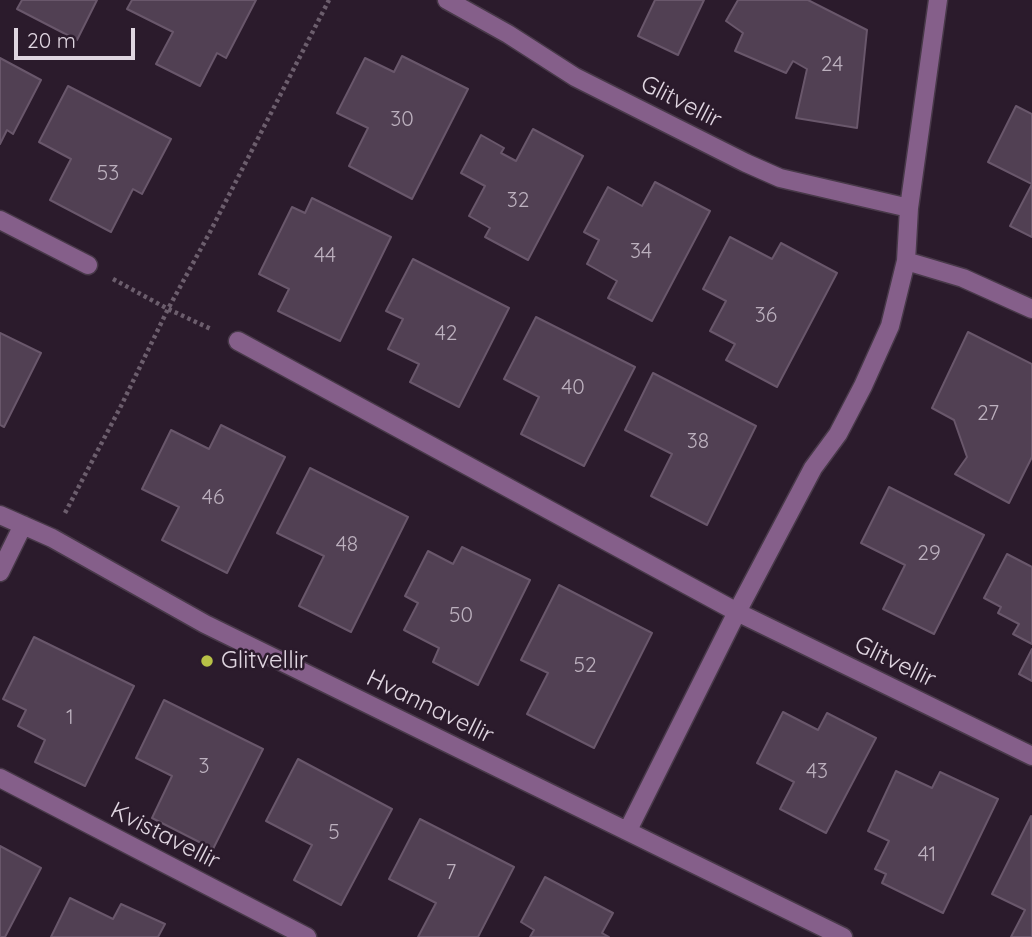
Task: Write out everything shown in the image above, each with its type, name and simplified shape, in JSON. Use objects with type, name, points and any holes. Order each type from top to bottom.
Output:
[{"type":"street","name":"Glitvellir","points":[[447,0],[508,34],[575,77],[780,178],[909,208]]},
{"type":"street","points":[[628,830],[737,612],[813,468],[838,434],[890,326],[906,261],[909,208],[938,0]]},
{"type":"street","points":[[0,220],[88,265]]},
{"type":"street","points":[[906,261],[963,278],[1032,309]]},
{"type":"street","name":"Glitvellir","points":[[238,341],[737,612],[1032,755]]},
{"type":"street","name":"Hvannavellir","points":[[0,514],[52,538],[205,624],[843,937]]},
{"type":"street","points":[[0,572],[23,525]]},
{"type":"street","name":"Kvistavellir","points":[[0,778],[307,937]]},
{"type":"path","points":[[52,538],[329,0]]},
{"type":"path","points":[[88,265],[168,309],[238,341]]},
{"type":"building","points":[[22,0],[97,0],[77,40],[17,9]]},
{"type":"building","points":[[132,0],[256,0],[226,58],[217,53],[200,86],[156,64],[173,32],[127,9]]},
{"type":"building","points":[[655,0],[704,0],[678,55],[638,36]]},
{"type":"building","points":[[738,0],[808,0],[867,30],[857,128],[796,118],[807,69],[793,61],[786,73],[735,51],[743,33],[726,21]]},
{"type":"building","points":[[402,56],[468,89],[412,199],[349,166],[368,128],[337,113],[365,58],[394,72]]},
{"type":"building","points":[[0,58],[41,80],[13,134],[7,130],[0,144]]},
{"type":"building","points":[[68,86],[171,139],[142,194],[133,189],[111,232],[50,200],[71,159],[39,142]]},
{"type":"building","points":[[1016,106],[1032,114],[1032,184],[988,162]]},
{"type":"building","points":[[533,129],[583,156],[528,260],[485,237],[490,228],[469,216],[485,186],[461,173],[481,135],[504,148],[501,153],[516,161]]},
{"type":"building","points":[[655,182],[710,211],[652,321],[608,298],[617,281],[587,264],[599,240],[584,232],[608,187],[642,206]]},
{"type":"building","points":[[1032,184],[1032,237],[1010,226]]},
{"type":"building","points":[[312,198],[391,237],[340,341],[278,311],[289,289],[259,274],[292,207],[305,213]]},
{"type":"building","points":[[730,237],[772,259],[781,243],[837,273],[777,387],[726,360],[735,344],[710,331],[726,301],[703,289]]},
{"type":"building","points":[[413,259],[509,308],[459,407],[410,382],[419,364],[388,349],[403,319],[386,311]]},
{"type":"building","points":[[536,317],[635,367],[584,466],[521,434],[539,397],[504,379]]},
{"type":"building","points":[[968,332],[1032,364],[1032,457],[1009,503],[955,474],[967,457],[954,420],[932,408]]},
{"type":"building","points":[[0,333],[41,353],[4,427],[0,425]]},
{"type":"building","points":[[653,373],[756,426],[707,525],[651,496],[672,454],[625,430]]},
{"type":"building","points":[[221,425],[285,457],[227,573],[162,540],[179,507],[142,489],[171,430],[209,449]]},
{"type":"building","points":[[310,468],[408,517],[351,632],[299,606],[324,556],[277,533]]},
{"type":"building","points":[[889,487],[984,535],[934,634],[883,609],[905,565],[861,543]]},
{"type":"building","points":[[462,547],[530,580],[478,685],[433,662],[439,648],[404,630],[418,603],[405,596],[428,551],[453,564]]},
{"type":"building","points":[[1007,554],[1032,567],[1032,644],[1013,634],[1019,624],[998,613],[1001,607],[984,598]]},
{"type":"building","points":[[559,585],[652,633],[594,748],[527,714],[548,673],[521,660]]},
{"type":"building","points":[[34,637],[134,686],[85,786],[35,762],[45,740],[18,726],[26,710],[3,699]]},
{"type":"building","points":[[1032,649],[1032,681],[1019,674]]},
{"type":"building","points":[[164,700],[263,749],[213,849],[152,818],[172,776],[136,758]]},
{"type":"building","points":[[783,712],[818,730],[827,713],[876,738],[826,833],[780,809],[794,782],[757,763]]},
{"type":"building","points":[[298,759],[392,809],[341,905],[294,880],[312,845],[266,821]]},
{"type":"building","points":[[896,771],[932,788],[940,772],[998,799],[943,913],[882,883],[886,874],[875,869],[889,841],[868,831]]},
{"type":"building","points":[[1031,816],[1032,937],[1011,937],[1025,910],[992,894]]},
{"type":"building","points":[[420,819],[514,867],[478,937],[418,937],[436,903],[389,879]]},
{"type":"building","points":[[0,846],[41,868],[5,937],[0,937]]},
{"type":"building","points":[[545,877],[613,913],[602,933],[609,937],[530,937],[534,930],[521,922]]},
{"type":"building","points":[[70,898],[113,919],[121,904],[165,924],[158,937],[51,937]]},
{"type":"place","name":"Glitvellir","points":[[207,661]]}]
